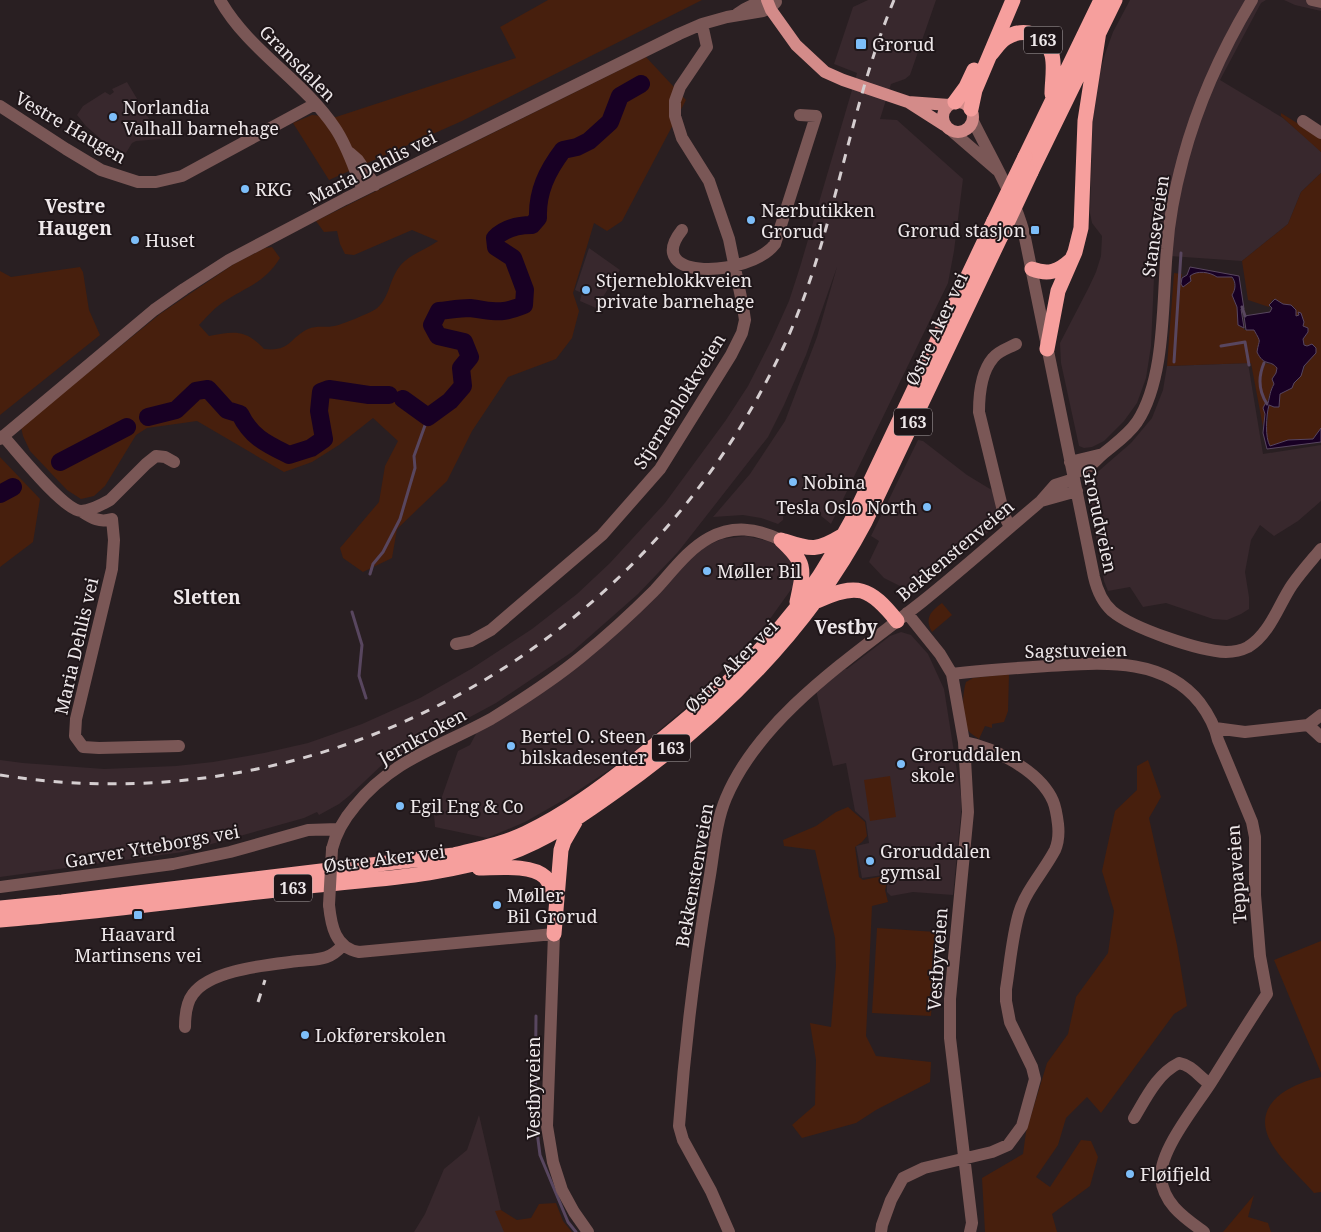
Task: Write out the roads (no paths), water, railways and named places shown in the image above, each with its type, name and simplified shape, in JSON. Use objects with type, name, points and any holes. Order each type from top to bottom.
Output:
[{"type":"highway","points":[[952,103],[966,87],[1004,0]]},
{"type":"highway","name":"163","points":[[972,115],[975,90],[1013,0]]},
{"type":"highway","name":"Østre Aker vei","points":[[0,908],[431,858],[481,849],[540,826],[571,808],[652,748],[729,681],[767,642],[795,609],[819,576],[844,535],[1101,0]]},
{"type":"highway","name":"Østre Aker vei","points":[[0,920],[386,877],[458,868],[487,861],[530,845],[577,819],[628,782],[703,722],[764,663],[790,634],[845,558],[865,522],[1115,0]]},
{"type":"highway","name":"163","points":[[1047,349],[1055,303],[1078,242],[1083,208],[1085,113],[1099,31]]},
{"type":"highway","name":"163","points":[[990,55],[1003,40],[1014,34],[1028,32],[1046,42],[1052,53],[1052,101]]},
{"type":"highway","points":[[1032,269],[1046,273],[1056,271],[1069,263]]},
{"type":"highway","points":[[781,540],[814,548],[827,545],[844,535]]},
{"type":"highway","points":[[781,540],[795,553],[801,564],[802,579],[795,609]]},
{"type":"highway","points":[[815,602],[840,592],[858,590],[877,598],[902,617]]},
{"type":"highway","points":[[554,934],[561,850],[567,835],[577,819]]},
{"type":"highway","points":[[458,868],[514,868],[534,871],[544,877],[549,883],[556,900]]},
{"type":"main road","name":"Grorudveien","points":[[771,2],[778,19],[796,44],[825,72],[908,102],[948,128]]},
{"type":"main road","name":"Grorudveien","points":[[908,102],[952,103]]},
{"type":"main road","points":[[952,103],[964,103],[972,115],[972,125],[966,131],[957,133],[948,128],[943,114],[952,103]]},
{"type":"street","name":"Gransdalen","points":[[220,0],[242,31],[315,104],[335,128],[348,152],[351,164],[363,190]]},
{"type":"street","name":"Stanseveien","points":[[1074,476],[1120,441],[1136,423],[1152,390],[1158,358],[1168,233],[1183,160],[1194,121],[1209,83],[1226,45],[1252,0]]},
{"type":"street","points":[[1312,0],[1321,2]]},
{"type":"street","name":"Maria Dehlis vei","points":[[179,746],[83,747],[75,736],[76,719],[112,569],[114,540],[112,520],[94,519],[68,506],[2,437],[120,338],[184,289],[241,253],[363,190],[666,40],[702,24],[737,14],[752,14],[771,2]]},
{"type":"street","name":"Stjerneblokkveien","points":[[456,644],[471,642],[491,630],[602,535],[660,469],[731,355],[742,333],[745,320],[729,239],[709,181],[682,138],[675,116],[675,100],[680,87],[707,47],[702,24]]},
{"type":"street","name":"Vestre Haugen","points":[[0,106],[101,170],[138,182],[156,182],[182,176],[315,104]]},
{"type":"street","points":[[682,230],[673,246],[674,254],[678,260],[689,267],[717,270],[754,260],[764,255],[775,244],[816,116],[800,115]]},
{"type":"street","name":"Grorudveien","points":[[972,115],[1020,219],[1032,269],[1096,585],[1106,605],[1128,622],[1198,647],[1232,652],[1241,650],[1253,643],[1267,627],[1293,583],[1321,549]]},
{"type":"street","points":[[1304,121],[1321,133]]},
{"type":"street","name":"Grorudveien","points":[[948,128],[999,172]]},
{"type":"street","name":"Gransdalen","points":[[348,152],[358,160],[375,185]]},
{"type":"street","points":[[1010,527],[1004,515],[979,412],[979,400],[986,370],[993,358],[1016,344]]},
{"type":"street","points":[[81,511],[110,500],[156,456],[165,457],[174,462]]},
{"type":"street","name":"Bekkenstenveien","points":[[729,1232],[711,1191],[682,1140],[679,1126],[698,953],[720,816],[736,777],[775,725],[817,684],[925,599],[1041,501],[1074,476]]},
{"type":"street","name":"Jernkroken","points":[[343,946],[334,930],[329,905],[332,849],[338,829],[357,803],[376,783],[406,761],[491,718],[534,692],[581,657],[645,600],[701,543],[724,532],[742,529],[766,533],[781,540]]},
{"type":"street","name":"Vestbyveien","points":[[902,617],[940,654],[952,674],[964,742],[968,812],[950,999],[950,1028],[953,1075],[972,1223],[970,1232]]},
{"type":"street","name":"Sagstuveien","points":[[952,674],[1067,665],[1103,664],[1144,667],[1164,674],[1190,691],[1204,709],[1215,728]]},
{"type":"street","points":[[1215,728],[1245,732],[1308,725],[1321,715]]},
{"type":"street","points":[[1308,725],[1321,737]]},
{"type":"street","name":"Teppaveien","points":[[1210,1084],[1267,994],[1260,956],[1255,895],[1255,837],[1252,822],[1218,740],[1215,728]]},
{"type":"street","points":[[881,1232],[891,1200],[903,1178],[924,1168],[992,1152],[1008,1145],[1022,1126],[1035,1079],[1032,1067],[1010,1022],[1006,989],[1020,912],[1032,886],[1055,849],[1059,835],[1057,814],[1053,800],[1036,779],[1016,764],[995,752],[980,745],[964,742]]},
{"type":"street","name":"Garver Ytteborgs vei","points":[[0,887],[173,864],[230,852],[308,830],[338,829]]},
{"type":"street","points":[[185,1027],[188,1002],[192,994],[210,980],[238,971],[331,957],[343,946],[351,951],[369,952],[554,934]]},
{"type":"street","name":"Vestbyveien","points":[[554,934],[547,1126],[562,1190],[588,1232]]},
{"type":"street","points":[[1134,1118],[1156,1083],[1164,1074],[1179,1063],[1189,1066],[1210,1084],[1168,1150],[1161,1173],[1165,1193],[1174,1208],[1179,1214],[1204,1232]]},
{"type":"waterway","points":[[403,399],[428,417],[450,401],[463,386],[461,368],[470,357],[464,342],[438,336],[432,325],[439,311],[470,308],[503,311],[524,305],[525,290],[513,258],[496,247],[495,238],[512,228],[532,225],[538,218],[539,199],[544,182],[563,150],[577,147],[589,141],[610,122],[620,96],[641,84]]},
{"type":"waterway","points":[[1174,362],[1181,253]]},
{"type":"waterway","points":[[1242,307],[1245,316]]},
{"type":"waterway","points":[[1221,346],[1245,342],[1249,365]]},
{"type":"waterway","points":[[1264,363],[1260,383],[1262,394],[1267,404]]},
{"type":"waterway","points":[[148,417],[176,410],[196,391],[208,389],[227,410],[240,414],[249,429],[260,439],[289,455],[311,448],[324,439],[319,411],[321,392],[329,389],[369,395],[389,395]]},
{"type":"waterway","points":[[370,574],[373,564],[383,552],[400,519],[415,468],[414,456],[428,417]]},
{"type":"waterway","points":[[60,462],[127,427]]},
{"type":"waterway","points":[[0,494],[13,487]]},
{"type":"waterway","points":[[352,612],[362,645],[359,676],[366,698]]},
{"type":"waterway","points":[[536,1016],[535,1116],[540,1155],[568,1222],[576,1232]]},
{"type":"railway","points":[[0,775],[122,784],[241,772],[355,741],[462,693],[561,628],[648,548],[723,454],[783,348],[801,306],[816,263],[864,86],[894,0]]},
{"type":"railway","points":[[258,1002],[265,980]]},
{"type":"place","name":"Grorud","points":[[861,44]]},
{"type":"place","name":"Norlandia Valhall barnehage","points":[[113,117]]},
{"type":"place","name":"RKG","points":[[245,189]]},
{"type":"place","name":"Nærbutikken Grorud","points":[[751,220]]},
{"type":"place","name":"Grorud stasjon","points":[[1035,230]]},
{"type":"place","name":"Huset","points":[[135,240]]},
{"type":"place","name":"Stjerneblokkveien private barnehage","points":[[586,290]]},
{"type":"place","name":"Nobina","points":[[793,482]]},
{"type":"place","name":"Tesla Oslo North","points":[[927,507]]},
{"type":"place","name":"Møller Bil","points":[[707,571]]},
{"type":"place","name":"Bertel O. Steen bilskadesenter","points":[[511,746]]},
{"type":"place","name":"Groruddalen skole","points":[[901,764]]},
{"type":"place","name":"Egil Eng & Co","points":[[400,806]]},
{"type":"place","name":"Groruddalen gymsal","points":[[870,861]]},
{"type":"place","name":"Møller Bil Grorud","points":[[497,905]]},
{"type":"place","name":"Haavard Martinsens vei","points":[[138,915]]},
{"type":"place","name":"Lokførerskolen","points":[[305,1035]]},
{"type":"place","name":"Fløifjeld","points":[[1130,1174]]},
{"type":"district","name":"Vestre Haugen","points":[[75,217]]},
{"type":"district","name":"Sletten","points":[[207,597]]},
{"type":"district","name":"Vestby","points":[[846,627]]}]
